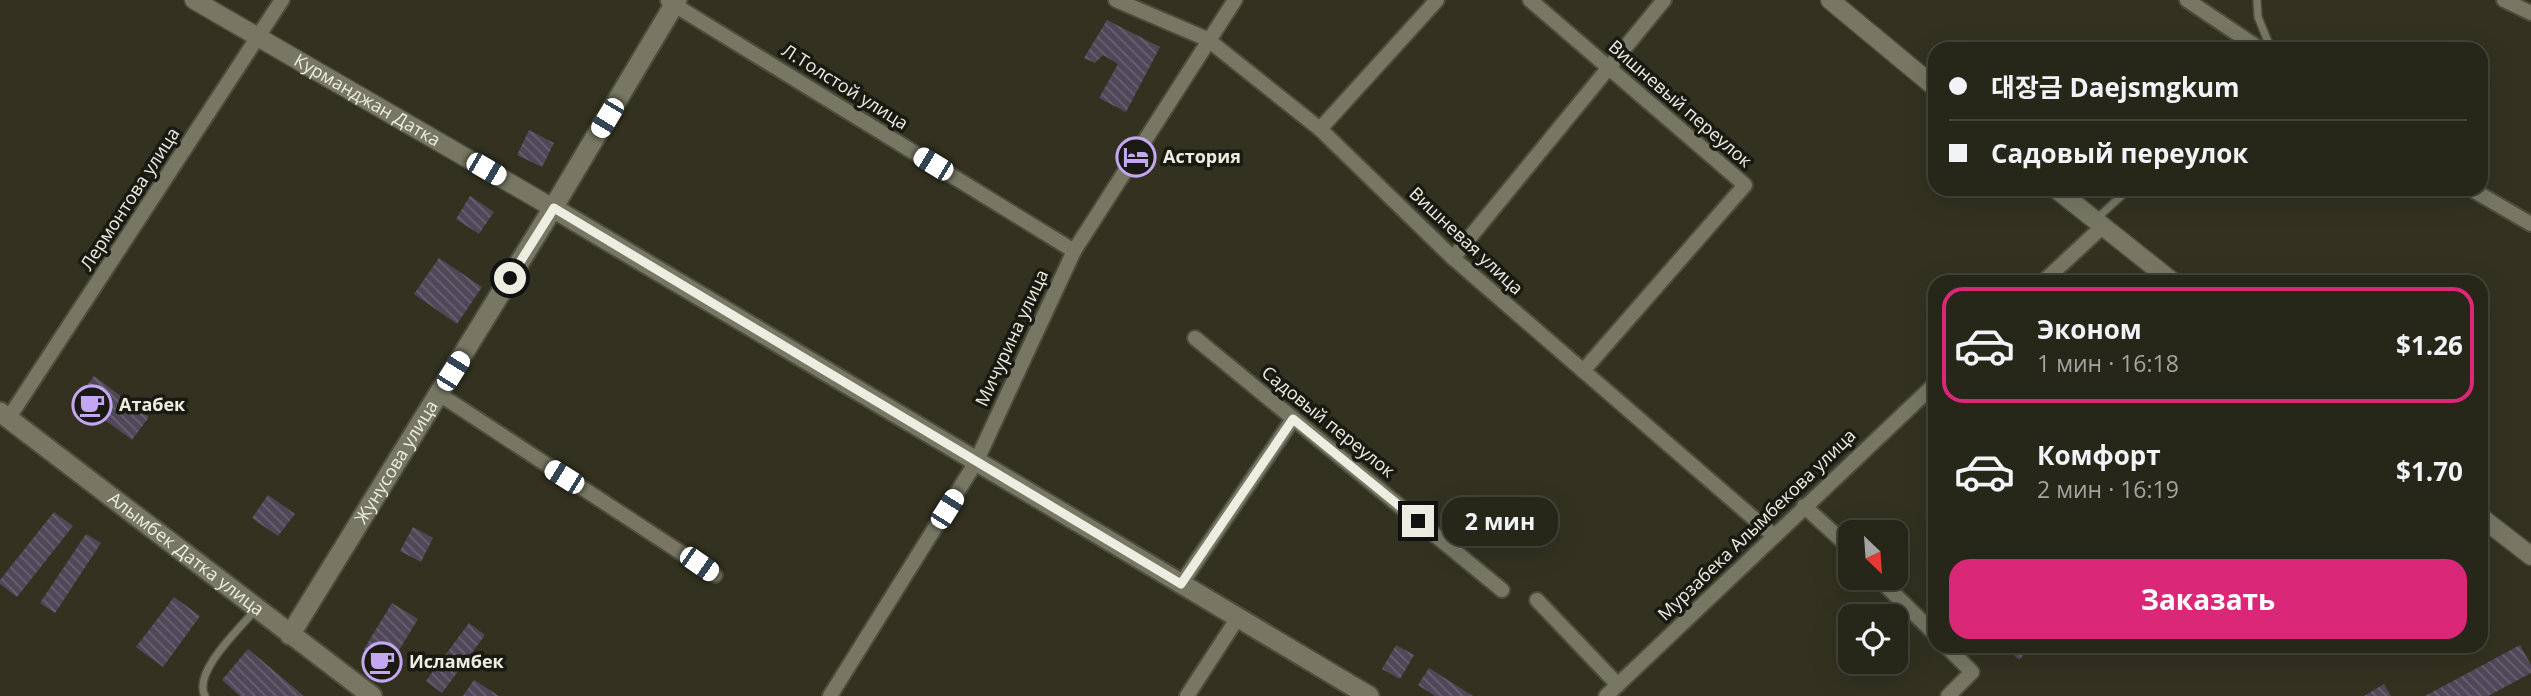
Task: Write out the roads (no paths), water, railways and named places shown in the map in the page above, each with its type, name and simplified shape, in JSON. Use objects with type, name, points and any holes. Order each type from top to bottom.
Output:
[{"type":"main road","name":"Жунусова улица","points":[[290,635],[554,208],[673,1]]},
{"type":"main road","name":"Курманджан Датка","points":[[554,208],[1369,696]]},
{"type":"main road","name":"Алымбек Датка улица","points":[[4,416],[372,696]]},
{"type":"street","name":"Курманджан Датка","points":[[194,0],[554,208]]},
{"type":"street","name":"Лермонтова улица","points":[[4,416],[259,39],[282,0]]},
{"type":"street","name":"Вишневая улица","points":[[1116,0],[1207,39],[1320,129],[1452,258],[1773,535]]},
{"type":"street","name":"Мичурина улица","points":[[830,696],[976,462],[1074,251],[1234,0]]},
{"type":"street","points":[[1320,129],[1437,0]]},
{"type":"street","name":"Вишневый переулок","points":[[1530,0],[1745,185],[1583,371]]},
{"type":"street","points":[[1452,258],[1611,69],[1664,0]]},
{"type":"street","points":[[1830,0],[1928,81]]},
{"type":"street","points":[[2188,0],[2250,42]]},
{"type":"street","points":[[2504,0],[2531,13]]},
{"type":"street","name":"Л.Толстой улица","points":[[673,1],[1074,251]]},
{"type":"street","points":[[2064,196],[2164,275]]},
{"type":"street","points":[[2483,196],[2531,224]]},
{"type":"street","points":[[2050,275],[2098,224]]},
{"type":"street","name":"Садовый переулок","points":[[1195,338],[1502,590]]},
{"type":"street","name":"Мурзабека Алымбекова улица","points":[[1606,696],[1928,390]]},
{"type":"street","points":[[439,394],[715,575]]},
{"type":"street","points":[[1181,584],[1293,419]]},
{"type":"street","points":[[1804,506],[1838,537]]},
{"type":"street","points":[[2488,523],[2531,556]]},
{"type":"street","points":[[1890,590],[1928,627]]},
{"type":"street","points":[[1537,600],[1618,685]]},
{"type":"street","points":[[1186,696],[1237,619]]},
{"type":"street","points":[[1948,696],[1972,672],[1953,653]]},
{"type":"lane","points":[[2257,0],[2258,17],[2267,42]]},
{"type":"lane","points":[[2098,224],[2123,196]]},
{"type":"lane","points":[[205,696],[201,689],[203,672],[257,608]]},
{"type":"place","name":"Астория","points":[[1136,157]]},
{"type":"place","name":"Атабек","points":[[92,405]]},
{"type":"place","name":"Исламбек","points":[[382,662]]}]
